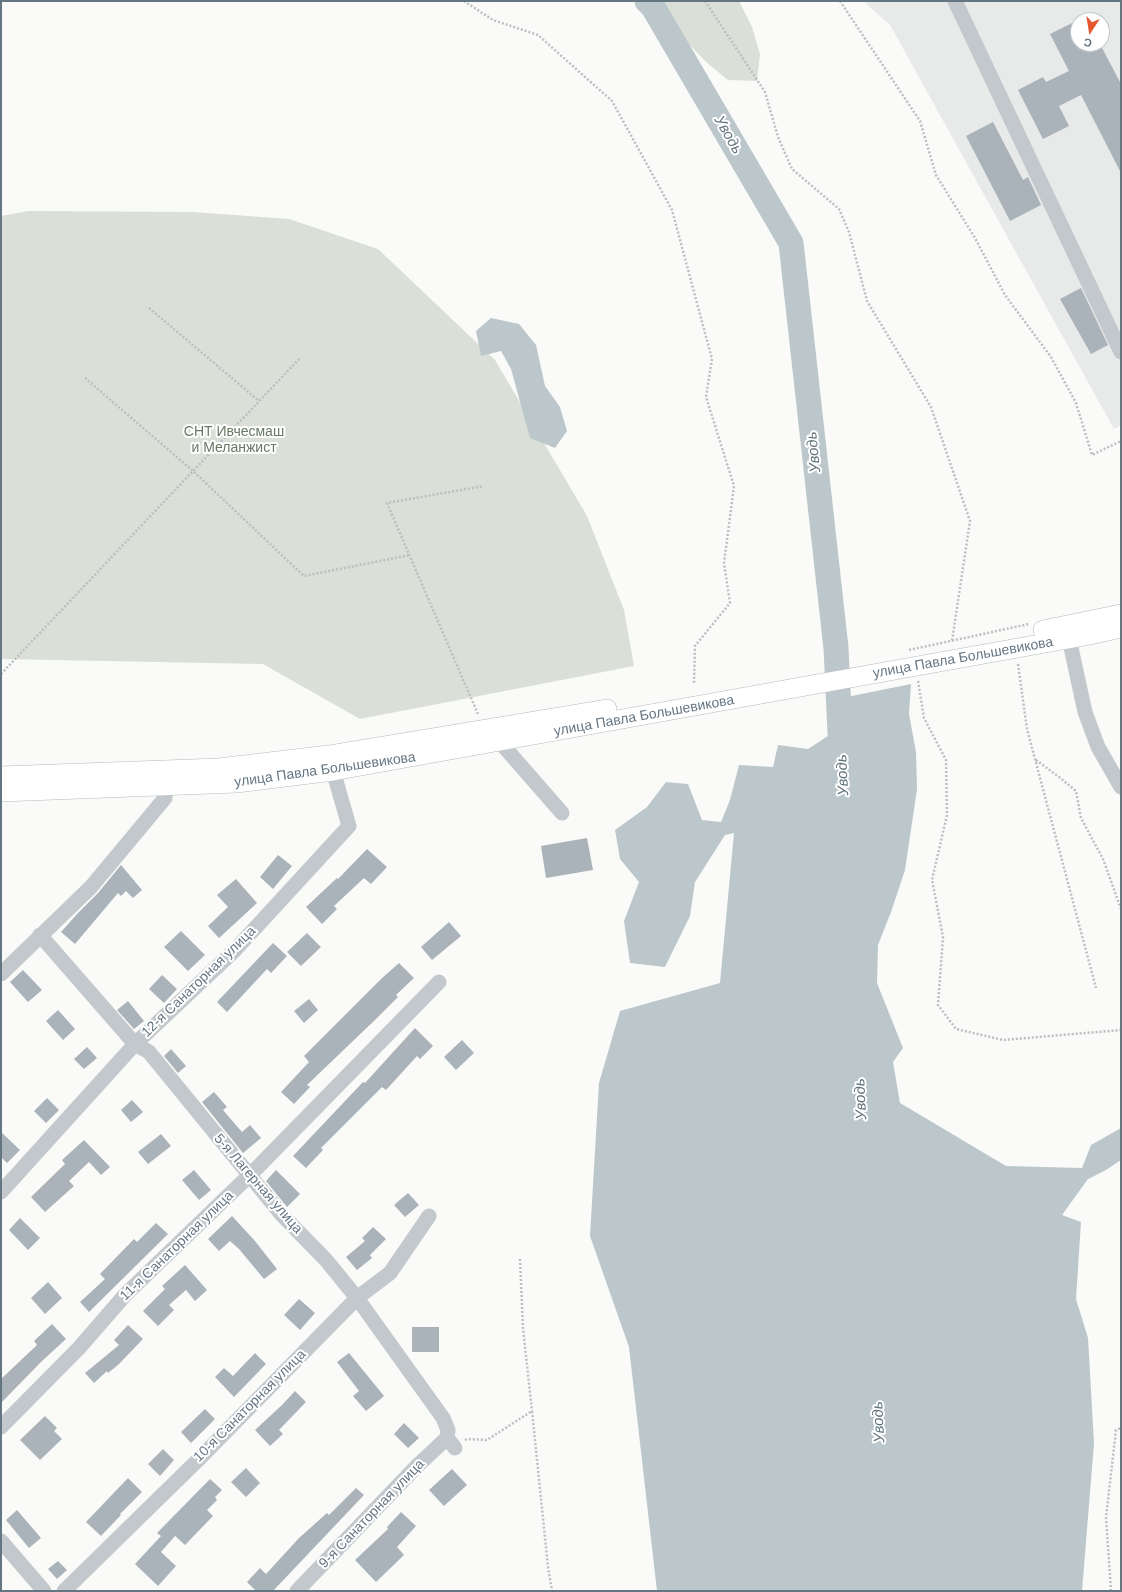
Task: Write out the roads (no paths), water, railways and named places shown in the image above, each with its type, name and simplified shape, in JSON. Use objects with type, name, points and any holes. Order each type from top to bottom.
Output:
[{"type":"main road","name":"улица Павла Большевикова","points":[[1068,632],[1121,614]]},
{"type":"main road","name":"улица Павла Большевикова","points":[[1,776],[331,763],[500,742],[787,685],[1068,632],[1121,628]]},
{"type":"main road","name":"улица Павла Большевикова","points":[[1,792],[236,783],[485,729],[787,685]]},
{"type":"street","points":[[955,1],[1121,352]]},
{"type":"street","points":[[1068,632],[1085,712],[1098,747],[1121,787]]},
{"type":"street","points":[[500,742],[562,813]]},
{"type":"street","name":"12-я Санаторная улица","points":[[1,1192],[135,1044],[235,950],[349,826],[331,763]]},
{"type":"street","points":[[1,974],[91,887],[165,798],[164,786]]},
{"type":"street","name":"5-я Лагерная улица","points":[[40,935],[135,1044],[149,1052],[249,1176],[282,1215],[326,1260],[357,1298],[443,1418],[451,1443]]},
{"type":"street","name":"11-я Санаторная улица","points":[[1,1427],[79,1348],[125,1295],[249,1176],[439,982]]},
{"type":"street","name":"10-я Санаторная улица","points":[[64,1591],[206,1451],[357,1298],[390,1273],[429,1216]]},
{"type":"street","name":"9-я Санаторная улица","points":[[297,1591],[418,1466],[451,1443]]},
{"type":"street","points":[[1,1541],[44,1591]]},
{"type":"water","points":[[491,318],[519,324],[536,345],[545,386],[560,407],[567,431],[555,448],[530,438],[511,369],[501,351],[481,356],[476,331]]},
{"type":"water","points":[[911,684],[909,714],[916,752],[917,789],[905,870],[878,945],[877,983],[903,1048],[893,1062],[900,1103],[1006,1166],[1082,1168],[1091,1145],[1121,1128],[1121,1160],[1088,1179],[1062,1215],[1081,1222],[1076,1299],[1088,1338],[1094,1443],[1082,1591],[657,1591],[629,1347],[590,1236],[599,1083],[620,1011],[720,983],[734,833],[725,835],[695,882],[690,916],[665,967],[630,963],[624,921],[639,882],[620,859],[615,830],[647,807],[666,782],[688,784],[702,820],[721,822],[730,800],[739,765],[773,767],[778,745],[808,749],[831,734],[832,700]]},
{"type":"waterway","name":"Уводь","points":[[647,1],[653,7],[791,243],[836,648],[840,733]]},
{"type":"park label","name":"СНТ Ивчесмаш и Меланжист","points":[[234,440]]}]
